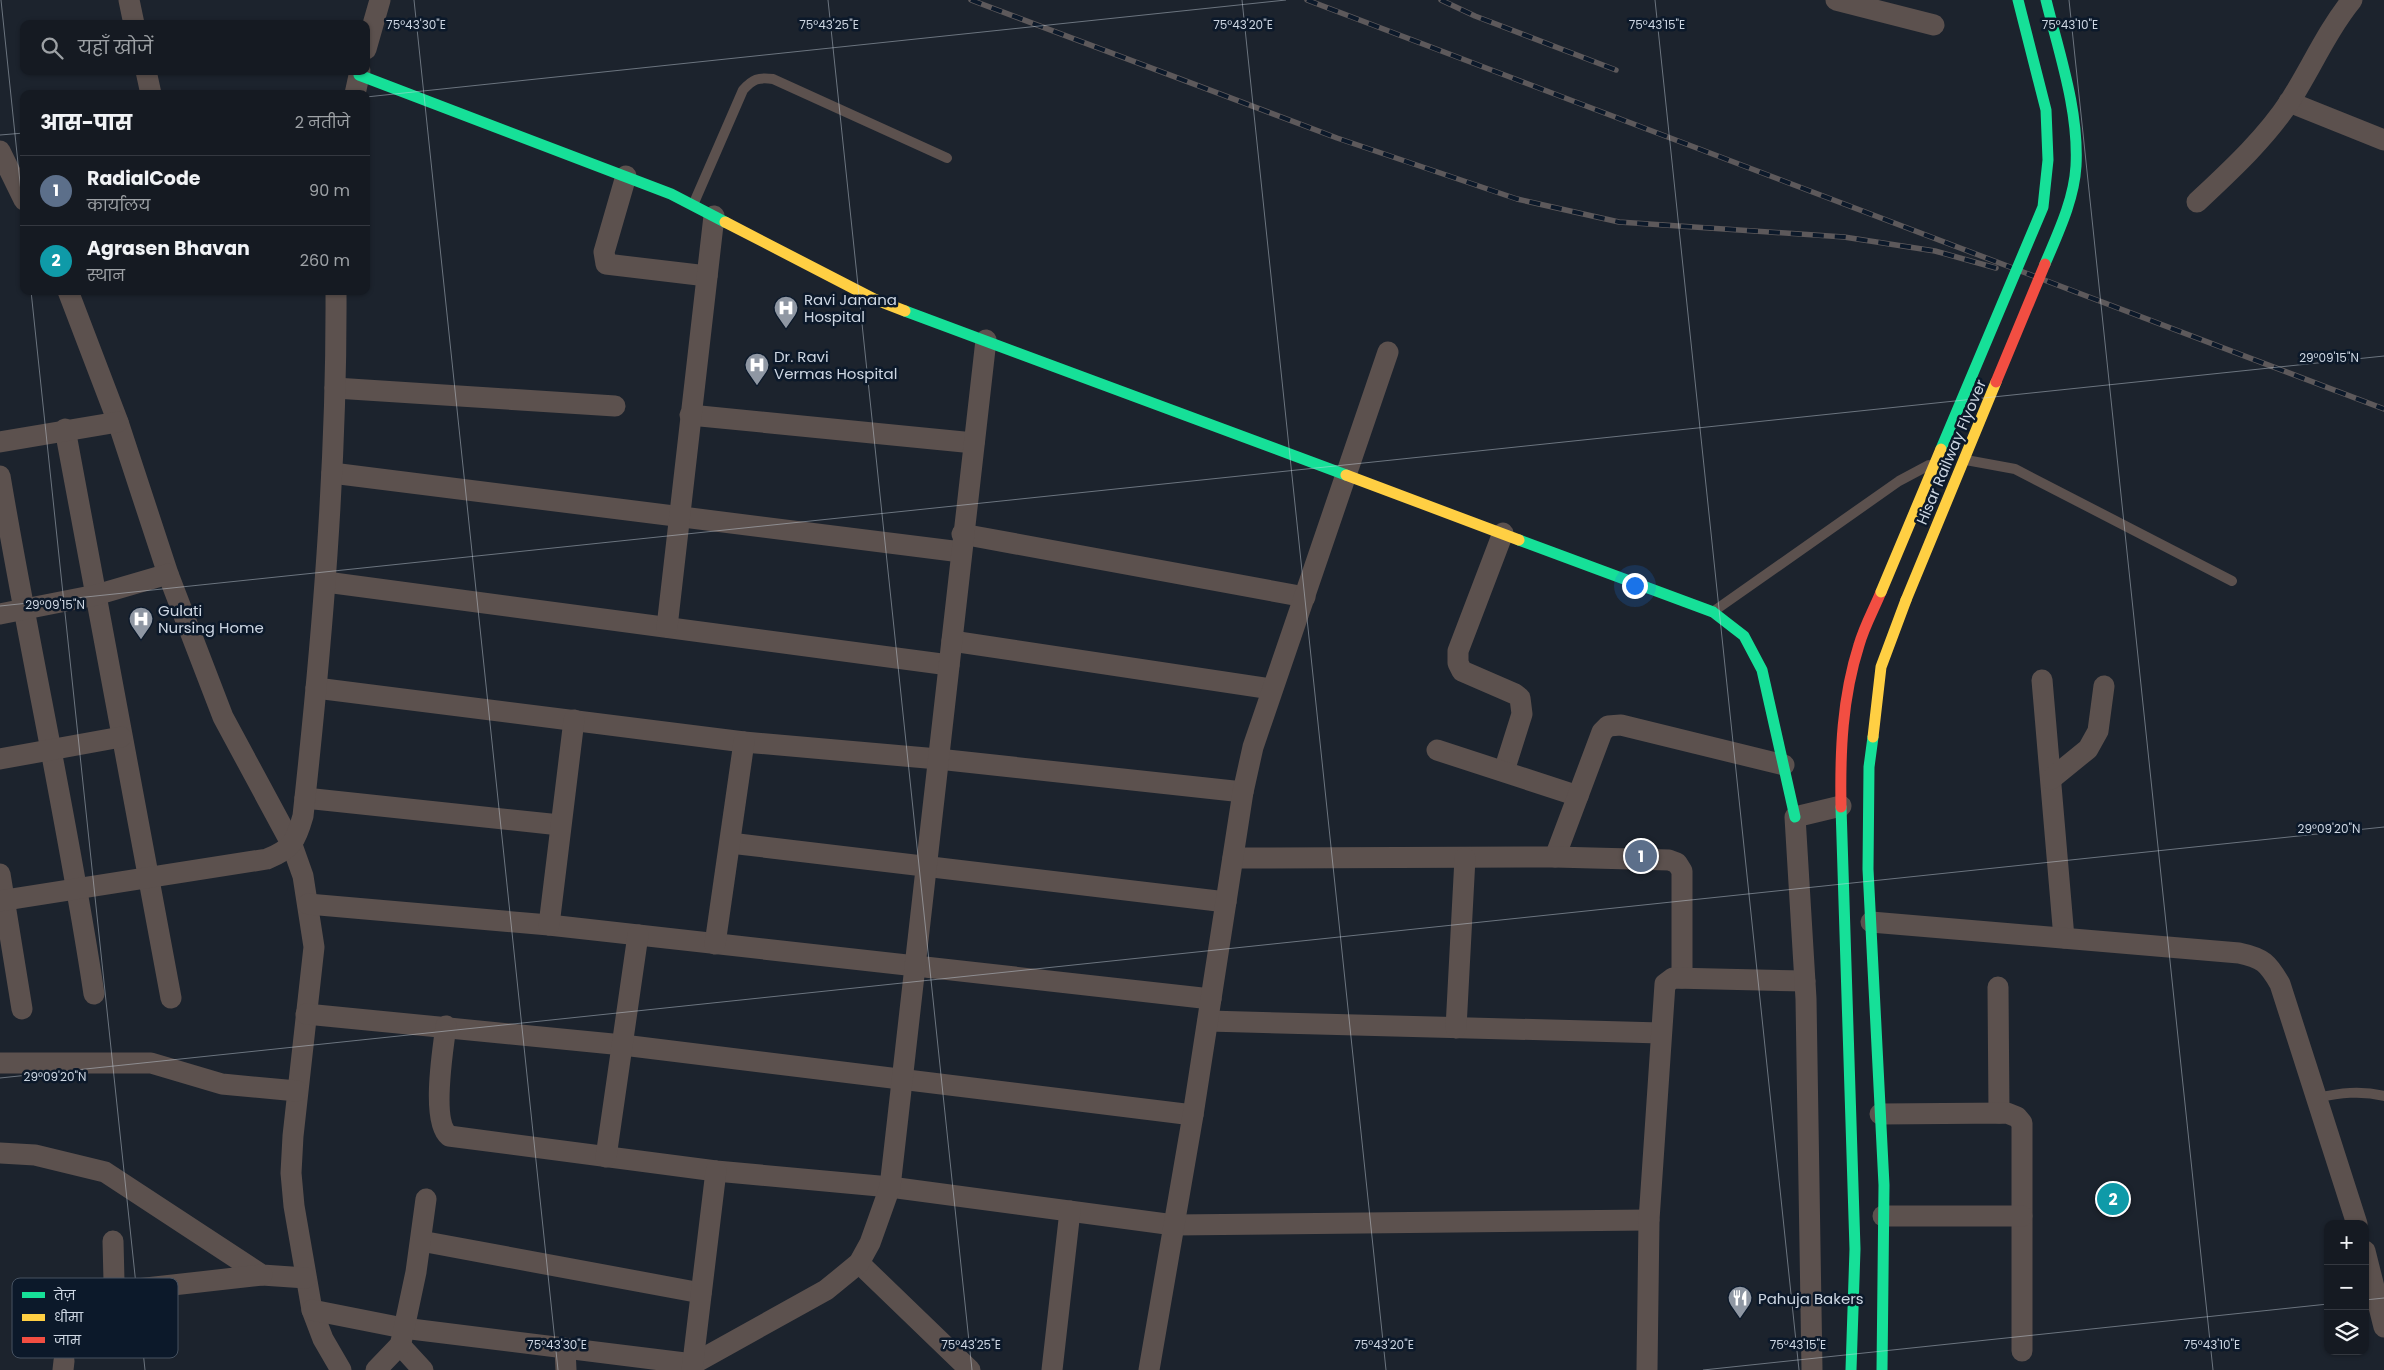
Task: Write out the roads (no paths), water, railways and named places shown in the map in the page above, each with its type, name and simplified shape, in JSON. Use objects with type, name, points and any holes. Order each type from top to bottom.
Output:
[{"type":"main road","name":"Hisar Railway Flyover","points":[[1851,1370],[1856,1249],[1840,806],[1840,766],[1845,701],[1859,644],[2043,206],[2048,160],[2046,110],[2018,0]]},
{"type":"main road","name":"Hisar Railway Flyover","points":[[1882,1370],[1883,1216],[1871,922],[1869,767],[1881,667],[1906,600],[2067,211],[2076,166],[2073,110],[2046,0]]},
{"type":"main road","points":[[358,80],[626,176],[692,205],[874,298],[1345,476],[1713,612],[1746,636],[1755,652],[1762,670],[1795,817]]},
{"type":"street","points":[[129,0],[133,20]]},
{"type":"street","points":[[370,35],[380,0]]},
{"type":"street","points":[[1836,0],[1934,24]]},
{"type":"street","points":[[2197,202],[2236,166],[2289,102],[2352,0]]},
{"type":"street","points":[[147,75],[150,90]]},
{"type":"street","points":[[2289,102],[2384,140]]},
{"type":"street","points":[[2,158],[20,192]]},
{"type":"street","points":[[626,176],[604,252],[606,264],[707,276]]},
{"type":"street","points":[[667,627],[678,517],[714,216]]},
{"type":"street","points":[[70,295],[118,422],[168,574],[223,718],[292,844],[303,876],[314,947],[297,1091],[292,1173],[294,1206],[312,1310],[323,1339],[341,1370]]},
{"type":"street","points":[[3,901],[267,859],[281,854],[292,844],[304,816],[326,582],[335,388],[336,295]]},
{"type":"street","points":[[312,1310],[401,1336],[566,1348],[692,1367],[826,1290],[859,1264],[870,1243],[890,1187],[986,340]]},
{"type":"street","points":[[1149,1370],[1193,1115],[1243,792],[1253,747],[1388,352]]},
{"type":"street","points":[[335,388],[615,406]]},
{"type":"street","points":[[690,415],[974,444]]},
{"type":"street","points":[[0,442],[65,429],[118,422]]},
{"type":"street","points":[[65,429],[120,737],[171,998]]},
{"type":"street","points":[[332,473],[678,517],[962,543],[1305,597]]},
{"type":"street","points":[[0,476],[23,610],[78,889],[94,994]]},
{"type":"street","points":[[1503,533],[1458,651],[1458,663],[1462,671],[1515,694],[1520,698],[1522,714],[1504,771]]},
{"type":"street","points":[[0,614],[96,595],[168,574]]},
{"type":"street","points":[[326,582],[949,665]]},
{"type":"street","points":[[952,641],[1272,689]]},
{"type":"street","points":[[2042,680],[2064,938]]},
{"type":"street","points":[[2051,779],[2088,749],[2098,732],[2104,686]]},
{"type":"street","points":[[316,688],[744,742],[938,759],[1243,792]]},
{"type":"street","points":[[549,925],[574,720]]},
{"type":"street","points":[[1555,858],[1602,732],[1614,724],[1784,766]]},
{"type":"street","points":[[0,759],[120,737]]},
{"type":"street","points":[[715,944],[744,742]]},
{"type":"street","points":[[1437,750],[1578,796]]},
{"type":"street","points":[[305,798],[560,824]]},
{"type":"street","points":[[1812,1370],[1805,981],[1795,817],[1840,806]]},
{"type":"street","points":[[730,843],[1226,902]]},
{"type":"street","points":[[1233,858],[1669,860],[1677,863],[1682,870],[1682,978]]},
{"type":"street","points":[[1456,1028],[1465,858]]},
{"type":"street","points":[[0,874],[22,1009]]},
{"type":"street","points":[[308,904],[549,925],[1211,999]]},
{"type":"street","points":[[1871,922],[2239,953],[2256,957],[2270,966],[2280,984],[2356,1220]]},
{"type":"street","points":[[606,1157],[638,935]]},
{"type":"street","points":[[1648,1370],[1649,1220],[1665,984],[1668,979],[1682,978],[1805,981]]},
{"type":"street","points":[[1998,987],[1999,1113]]},
{"type":"street","points":[[306,1014],[446,1026],[623,1045],[1193,1115]]},
{"type":"street","points":[[1208,1022],[1661,1033]]},
{"type":"street","points":[[446,1026],[440,1097],[441,1116],[446,1133],[449,1136],[716,1171],[890,1187],[1174,1225],[1649,1220]]},
{"type":"street","points":[[0,1063],[151,1063],[222,1084],[297,1091]]},
{"type":"street","points":[[1880,1114],[1999,1113],[2017,1117],[2022,1123],[2022,1351]]},
{"type":"street","points":[[0,1153],[36,1154],[105,1172],[262,1275]]},
{"type":"street","points":[[692,1367],[716,1171]]},
{"type":"street","points":[[376,1370],[401,1336],[416,1272],[426,1199]]},
{"type":"street","points":[[1052,1370],[1070,1211]]},
{"type":"street","points":[[1883,1216],[2022,1216]]},
{"type":"street","points":[[421,1241],[701,1293]]},
{"type":"street","points":[[112,1242],[114,1278]]},
{"type":"street","points":[[2369,1260],[2380,1283],[2384,1327]]},
{"type":"street","points":[[859,1264],[970,1370]]},
{"type":"street","points":[[178,1284],[262,1275],[306,1278]]},
{"type":"street","points":[[401,1336],[423,1370]]},
{"type":"street","points":[[566,1348],[566,1370]]},
{"type":"lane","points":[[692,205],[743,90],[752,81],[760,77],[772,79],[947,158]]},
{"type":"lane","points":[[1713,612],[1899,481],[1927,465],[1950,461],[1971,460],[2015,470],[2232,581]]},
{"type":"lane","points":[[2316,1098],[2346,1092],[2365,1091],[2384,1096]]},
{"type":"railway","points":[[971,0],[1337,138],[1517,199],[1619,222],[1844,237],[1935,251],[1996,268]]},
{"type":"railway","points":[[1307,0],[2384,409]]},
{"type":"railway","points":[[1441,0],[1475,16],[1616,70]]},
{"type":"place","name":"Ravi Janana Hospital","points":[[786,329]]},
{"type":"place","name":"Dr. Ravi Vermas Hospital","points":[[757,386]]},
{"type":"place","name":"Gulati Nursing Home","points":[[141,640]]},
{"type":"place","name":"RadialCode","points":[[1641,856]]},
{"type":"place","name":"Agrasen Bhavan","points":[[2113,1199]]},
{"type":"place","name":"Pahuja Bakers","points":[[1740,1319]]}]
